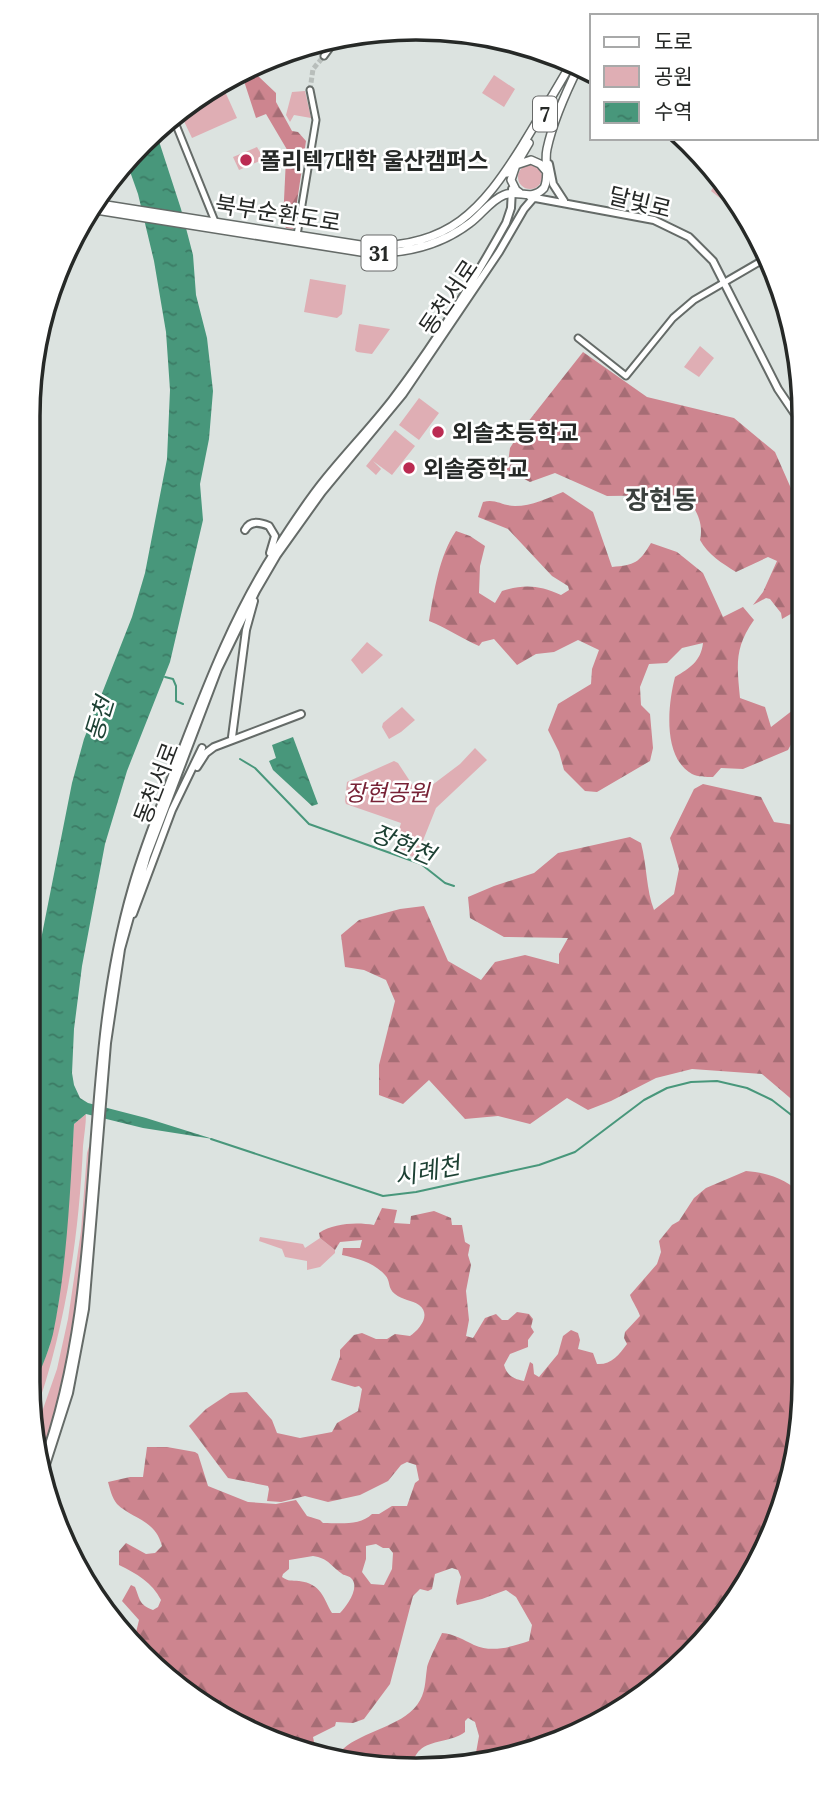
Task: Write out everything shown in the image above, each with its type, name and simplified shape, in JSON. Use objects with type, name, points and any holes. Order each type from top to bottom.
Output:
[{"type":"main road","name":"북부순환도로","points":[[516,165],[567,72]]},
{"type":"main road","name":"북부순환도로","points":[[296,239],[392,246],[432,236],[461,221],[484,202],[501,180],[567,72]]},
{"type":"main road","points":[[512,193],[531,196],[544,188],[549,141],[575,76]]},
{"type":"main road","points":[[549,141],[551,176],[564,201]]},
{"type":"main road","points":[[501,180],[525,160],[536,161],[547,175],[553,191],[564,201]]},
{"type":"main road","points":[[516,165],[511,180],[516,190],[531,196]]},
{"type":"main road","name":"동천서로","points":[[47,1455],[69,1393],[85,1309],[110,979],[132,885],[214,667],[252,588],[317,489],[389,404],[430,346],[506,223],[512,193],[511,180]]},
{"type":"main road","name":"북부순환도로","points":[[104,207],[367,253],[392,253],[417,248],[458,232],[496,200],[512,193]]},
{"type":"main road","name":"달빛로","points":[[531,196],[639,216],[677,229],[705,252],[724,282],[778,389],[792,409]]},
{"type":"main road","name":"동천서로","points":[[101,1085],[121,949],[144,866],[228,646],[263,578],[322,492],[403,394],[467,300],[531,196]]},
{"type":"main road","name":"달빛로","points":[[564,201],[573,205]]},
{"type":"main road","points":[[245,530],[250,523],[265,524],[272,528],[275,536],[252,588]]},
{"type":"main road","points":[[235,737],[247,624],[263,578]]},
{"type":"main road","points":[[159,844],[200,761],[210,750],[235,737],[301,714]]},
{"type":"main road","points":[[121,949],[172,810],[202,748]]},
{"type":"street","points":[[324,56],[328,51]]},
{"type":"street","points":[[296,239],[316,120],[310,90]]},
{"type":"street","points":[[176,126],[216,227]]},
{"type":"street","points":[[578,338],[626,376],[673,318],[694,300],[759,262]]},
{"type":"green space","points":[[494,75],[515,89],[504,107],[482,93]]},
{"type":"green space","points":[[258,76],[276,93],[276,102],[292,131],[298,132],[306,141],[293,229],[286,228],[283,221],[286,158],[289,153],[266,114],[256,118],[244,82]]},
{"type":"green space","points":[[305,91],[311,118],[294,115],[290,122],[286,115],[292,92]]},
{"type":"green space","points":[[226,93],[237,118],[192,138],[184,121]]},
{"type":"green space","points":[[257,147],[264,159],[239,170],[233,157]]},
{"type":"green space","points":[[530,165],[539,168],[542,177],[539,186],[530,189],[521,186],[518,177],[521,168]]},
{"type":"green space","points":[[714,187],[724,201],[711,191]]},
{"type":"green space","points":[[310,279],[346,285],[342,314],[337,318],[304,312]]},
{"type":"green space","points":[[359,324],[390,329],[372,354],[355,350]]},
{"type":"green space","points":[[700,346],[714,358],[699,377],[684,367]]},
{"type":"green space","points":[[583,352],[647,397],[734,418],[775,452],[792,491],[792,613],[782,619],[781,613],[770,599],[766,598],[753,605],[763,592],[777,561],[768,557],[736,572],[721,562],[700,540],[698,516],[684,495],[607,496],[555,473],[530,482],[507,470],[510,448]]},
{"type":"green space","points":[[419,398],[439,413],[419,440],[399,425]]},
{"type":"green space","points":[[395,430],[415,446],[392,475],[373,461],[381,469],[376,475],[366,466]]},
{"type":"green space","points":[[563,492],[593,512],[612,567],[636,562],[651,543],[677,552],[703,573],[723,617],[743,607],[754,620],[743,639],[738,658],[740,698],[765,707],[771,727],[792,711],[792,743],[788,750],[743,769],[721,768],[713,777],[694,775],[682,766],[672,743],[670,729],[672,688],[675,677],[697,659],[703,643],[682,648],[667,663],[649,664],[640,687],[641,705],[650,714],[653,748],[650,761],[597,792],[585,791],[564,770],[548,730],[558,704],[591,684],[592,669],[599,650],[578,640],[554,652],[536,654],[517,665],[494,639],[482,642],[479,646],[429,621],[441,563],[456,531],[485,546],[480,566],[479,593],[495,603],[502,591],[517,587],[538,587],[561,595],[569,590],[568,586],[552,576],[508,529],[478,517],[483,502],[521,506]]},
{"type":"green space","points":[[367,642],[383,655],[362,674],[351,660]]},
{"type":"green space","points":[[402,707],[415,720],[389,739],[382,727],[383,723]]},
{"type":"green space","name":"장현공원","points":[[475,748],[487,760],[436,808],[416,858],[393,850],[401,823],[346,804],[347,782],[394,761],[419,795],[460,764]]},
{"type":"green space","points":[[703,784],[761,797],[774,822],[792,825],[792,1100],[762,1074],[692,1069],[656,1078],[588,1110],[567,1098],[530,1124],[498,1116],[465,1119],[429,1080],[403,1104],[379,1095],[379,1065],[395,1001],[386,980],[364,970],[345,967],[341,935],[359,920],[400,909],[424,906],[448,961],[481,980],[495,962],[525,955],[559,964],[559,954],[568,938],[504,937],[470,918],[468,897],[534,873],[558,853],[630,837],[641,843],[654,910],[674,894],[679,869],[670,838],[694,789]]},
{"type":"green space","points":[[86,1114],[78,1215],[69,1283],[41,1397],[40,1370],[49,1348],[58,1306],[74,1124]]},
{"type":"green space","points":[[92,1136],[82,1258],[71,1339],[45,1442],[42,1413],[57,1369],[68,1319],[81,1231],[87,1153]]},
{"type":"green space","points":[[746,1171],[778,1178],[792,1187],[792,1382],[789,1431],[772,1503],[741,1570],[699,1630],[645,1680],[582,1719],[513,1745],[476,1753],[479,1736],[475,1722],[468,1718],[465,1721],[465,1732],[424,1747],[414,1758],[367,1755],[343,1749],[401,1719],[417,1705],[424,1691],[428,1665],[442,1633],[488,1649],[529,1641],[532,1625],[516,1597],[506,1590],[457,1605],[461,1577],[458,1570],[452,1568],[435,1574],[432,1589],[420,1589],[413,1596],[390,1684],[364,1719],[353,1723],[336,1722],[335,1726],[313,1737],[315,1744],[272,1729],[228,1707],[168,1665],[136,1633],[139,1620],[122,1601],[131,1585],[135,1587],[142,1604],[148,1608],[153,1610],[158,1607],[161,1600],[149,1583],[119,1565],[119,1551],[126,1543],[146,1554],[155,1553],[162,1546],[159,1537],[149,1525],[117,1504],[108,1482],[143,1477],[147,1447],[195,1452],[208,1486],[248,1502],[276,1504],[296,1500],[307,1516],[323,1523],[355,1522],[372,1514],[379,1514],[392,1506],[407,1506],[415,1483],[419,1480],[416,1465],[407,1462],[401,1465],[388,1481],[360,1495],[328,1502],[305,1496],[281,1502],[267,1501],[268,1486],[228,1478],[189,1426],[206,1409],[230,1393],[247,1392],[272,1420],[277,1433],[300,1438],[332,1432],[337,1423],[358,1411],[362,1389],[331,1380],[340,1350],[354,1335],[362,1333],[376,1339],[387,1339],[395,1334],[410,1336],[420,1326],[424,1313],[419,1305],[395,1294],[387,1277],[376,1267],[342,1255],[343,1248],[360,1248],[362,1240],[340,1242],[335,1250],[320,1238],[319,1233],[346,1224],[374,1225],[382,1208],[397,1210],[394,1223],[410,1224],[411,1216],[434,1211],[451,1218],[452,1225],[462,1225],[465,1242],[470,1245],[468,1255],[471,1265],[466,1291],[469,1320],[466,1336],[473,1338],[485,1318],[496,1314],[502,1320],[508,1320],[517,1312],[529,1314],[533,1319],[531,1327],[534,1332],[528,1340],[528,1347],[510,1354],[504,1365],[511,1376],[524,1381],[530,1362],[533,1364],[534,1374],[539,1377],[558,1354],[563,1336],[571,1330],[578,1333],[578,1349],[593,1353],[597,1364],[611,1361],[618,1355],[627,1344],[625,1332],[640,1316],[630,1295],[657,1264],[661,1252],[659,1241],[672,1225],[679,1221],[694,1198],[706,1188]],"holes":[[[376,1544],[389,1548],[393,1553],[392,1569],[384,1585],[371,1584],[362,1572],[366,1546]],[[318,1557],[354,1582],[351,1597],[340,1613],[332,1613],[321,1593],[313,1585],[282,1577],[289,1569],[289,1560]]]},
{"type":"green space","points":[[260,1237],[303,1244],[305,1248],[320,1238],[335,1250],[335,1253],[320,1267],[307,1270],[307,1261],[285,1257],[282,1249],[259,1241]]},
{"type":"water","name":"동천","points":[[159,141],[193,255],[196,295],[207,338],[213,391],[209,439],[200,484],[203,520],[170,662],[127,771],[105,844],[82,966],[74,1029],[72,1073],[80,1098],[88,1103],[213,1139],[143,1128],[86,1114],[74,1124],[62,1282],[51,1342],[40,1371],[40,944],[72,783],[84,739],[132,617],[145,573],[167,459],[170,390],[166,332],[154,261],[130,172]]},
{"type":"water","points":[[293,737],[318,804],[312,806],[273,770],[269,761],[276,758],[272,745]]},
{"type":"waterway","name":"장현천","points":[[165,677],[173,679],[176,701],[183,704]]},
{"type":"waterway","name":"장현천","points":[[240,759],[255,768],[309,824],[421,864],[445,883],[454,886]]},
{"type":"waterway","name":"시례천","points":[[211,1139],[383,1196],[416,1192],[539,1165],[575,1152],[644,1100],[667,1088],[691,1082],[717,1081],[747,1088],[772,1100],[792,1115]]},
{"type":"tunnel","points":[[310,90],[313,69],[324,56]]},
{"type":"place","name":"폴리텍7대학 울산캠퍼스","points":[[246,160]]},
{"type":"place","name":"외솔초등학교","points":[[438,432]]},
{"type":"place","name":"외솔중학교","points":[[409,468]]},
{"type":"district","name":"장현동","points":[[661,499]]}]
